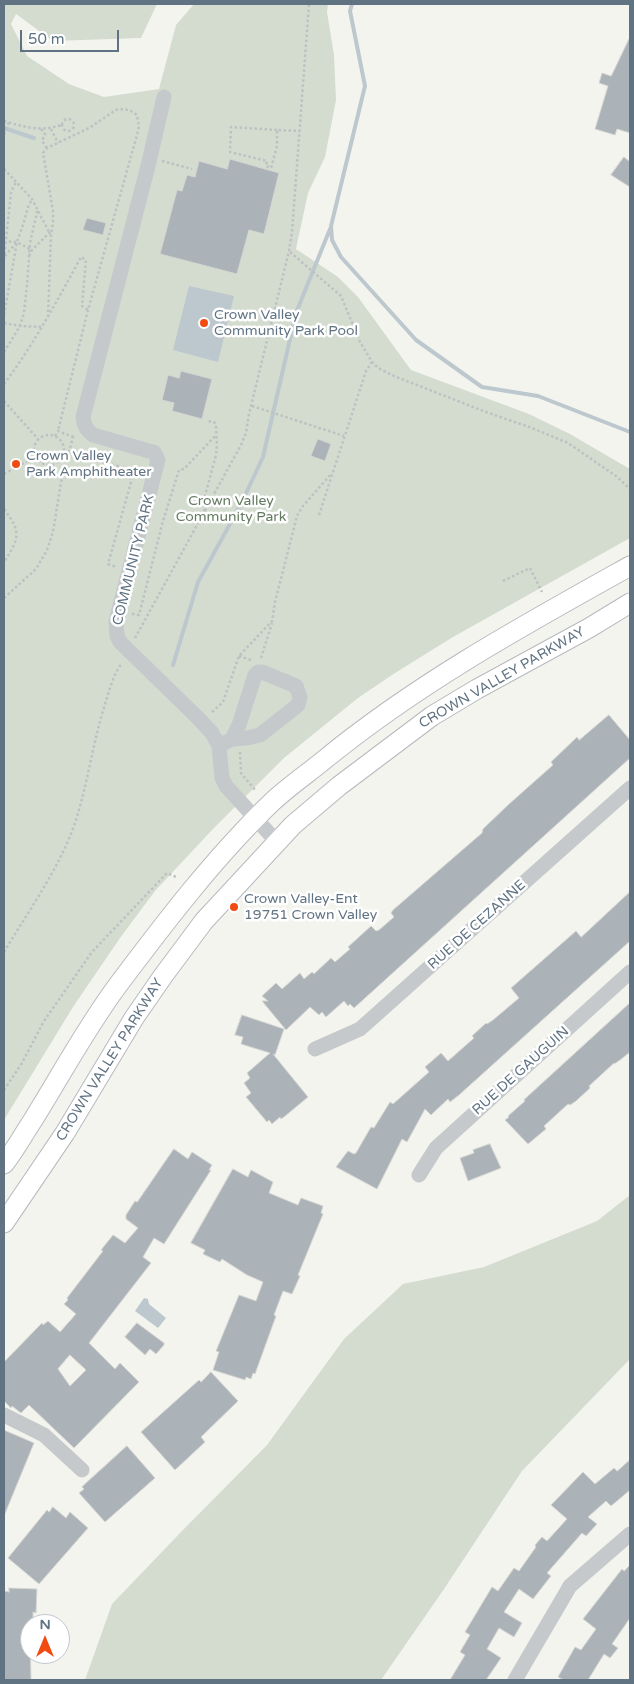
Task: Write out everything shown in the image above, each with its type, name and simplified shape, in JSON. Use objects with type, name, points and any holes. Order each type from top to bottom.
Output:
[{"type":"main road","points":[[4,1164],[82,1037],[116,987],[229,846],[274,800],[380,716],[516,629],[630,566]]},
{"type":"main road","name":"CROWN VALLEY PARKWAY","points":[[4,1223],[64,1133],[134,1018],[163,976],[204,921],[293,826],[339,786],[432,716],[589,628],[630,602]]},
{"type":"street","points":[[87,430],[83,417],[164,97]]},
{"type":"street","name":"COMMUNITY PARK","points":[[87,430],[99,438],[154,452],[158,460],[116,620],[117,636],[120,642],[204,715],[212,733],[226,742],[222,778],[226,786],[277,842]]},
{"type":"street","points":[[258,672],[296,686],[300,697],[298,705],[260,735],[226,742],[239,724],[255,675],[258,672]]},
{"type":"street","name":"RUE DE CEZANNE","points":[[314,1049],[360,1029],[630,788]]},
{"type":"street","name":"RUE DE GAUGUIN","points":[[419,1175],[436,1148],[630,972]]},
{"type":"street","points":[[4,1415],[44,1435],[82,1470]]},
{"type":"street","points":[[515,1680],[570,1586],[630,1534]]},
{"type":"path","points":[[4,952],[48,880],[69,838],[81,800],[98,724],[119,667],[130,651],[205,514],[242,445],[246,433],[289,251],[294,211],[309,4]]},
{"type":"path","points":[[48,317],[50,234],[54,222],[44,153],[47,148],[88,128],[116,110],[124,109],[131,111],[137,115],[137,135],[88,310],[58,431],[55,436]]},
{"type":"path","points":[[4,121],[41,130],[61,125],[64,119],[68,118],[73,121],[74,125],[72,129],[66,131],[61,125]]},
{"type":"path","points":[[4,134],[9,122]]},
{"type":"path","points":[[278,130],[277,146],[271,168],[266,166],[267,161],[230,152],[231,127],[300,131]]},
{"type":"path","points":[[51,128],[58,143]]},
{"type":"path","points":[[41,130],[45,134],[42,141],[47,148]]},
{"type":"path","points":[[4,169],[32,199],[50,234]]},
{"type":"path","points":[[4,258],[11,192],[16,182]]},
{"type":"path","points":[[4,315],[17,242],[32,199]]},
{"type":"path","points":[[4,352],[20,326],[24,313],[29,257],[38,208]]},
{"type":"path","points":[[31,250],[50,234]]},
{"type":"path","points":[[5,242],[17,242],[31,250]]},
{"type":"path","points":[[4,258],[17,242]]},
{"type":"path","points":[[289,251],[337,292],[344,301],[360,342],[372,362],[378,368],[394,376],[568,443],[610,471],[630,489]]},
{"type":"path","points":[[4,384],[42,327],[81,258],[86,260],[82,306],[88,310]]},
{"type":"path","points":[[4,323],[42,327]]},
{"type":"path","points":[[319,515],[366,371],[372,362]]},
{"type":"path","points":[[4,401],[38,439]]},
{"type":"path","points":[[252,406],[344,436]]},
{"type":"path","points":[[205,514],[205,496],[216,455],[216,426],[214,422],[207,421]]},
{"type":"path","points":[[58,431],[73,437],[87,430]]},
{"type":"path","points":[[46,435],[55,436],[61,441],[64,449],[62,457],[56,464],[40,463],[35,457],[34,450],[38,439],[46,435]]},
{"type":"path","points":[[128,615],[139,615],[163,521],[179,470],[184,469],[216,435]]},
{"type":"path","points":[[4,598],[36,568],[47,550],[53,532],[61,482],[73,437]]},
{"type":"path","points":[[63,453],[126,468],[130,474],[131,482],[108,564],[120,570]]},
{"type":"path","points":[[4,474],[35,457]]},
{"type":"path","points":[[260,663],[297,516],[303,506],[332,473]]},
{"type":"path","points":[[4,510],[17,530],[17,540],[4,562]]},
{"type":"path","points":[[4,554],[8,556]]},
{"type":"path","points":[[504,581],[530,568],[542,592]]},
{"type":"path","points":[[204,715],[223,702],[238,656],[272,621]]},
{"type":"path","points":[[130,651],[131,635]]},
{"type":"path","points":[[238,656],[253,661]]},
{"type":"path","points":[[4,1090],[22,1063],[44,1021],[92,952],[168,873],[176,877]]},
{"type":"green space","name":"Crown Valley Community Park","points":[[4,4],[157,4],[141,38],[53,41],[16,14],[11,24],[27,56],[69,84],[104,97],[159,89],[176,25],[194,4],[328,4],[327,12],[334,55],[336,100],[325,157],[308,193],[296,249],[338,277],[358,297],[411,370],[529,414],[570,434],[630,469],[630,538],[453,637],[395,673],[358,698],[284,758],[212,830],[155,891],[73,1007],[4,1120]]},
{"type":"green space","points":[[630,1195],[630,1359],[522,1471],[381,1680],[85,1680],[112,1604],[267,1445],[344,1339],[403,1284],[484,1267],[597,1221]]},
{"type":"shaded area","name":"Crown Valley Community Park Pool","points":[[189,286],[234,296],[218,362],[173,350]]},
{"type":"shaded area","points":[[144,1298],[148,1299],[149,1304],[166,1318],[158,1328],[135,1311]]},
{"type":"building","points":[[630,37],[630,133],[617,129],[615,135],[595,129],[608,86],[599,83],[602,73],[611,76]]},
{"type":"building","points":[[624,157],[630,162],[630,187],[611,175]]},
{"type":"building","points":[[230,159],[279,173],[264,234],[249,230],[237,274],[160,254],[177,190],[182,191],[187,175],[195,177],[199,161],[227,169]]},
{"type":"building","points":[[87,218],[106,223],[103,235],[83,230]]},
{"type":"building","points":[[181,371],[212,379],[202,419],[172,411],[174,403],[162,400],[168,375],[179,378]]},
{"type":"building","points":[[318,439],[331,444],[325,461],[311,456]]},
{"type":"building","points":[[609,715],[630,740],[630,758],[354,1008],[350,1004],[348,1006],[344,1001],[326,1017],[322,1012],[319,1015],[310,1007],[286,1030],[262,1001],[268,1001],[262,996],[276,983],[282,989],[300,973],[304,979],[312,972],[314,974],[331,958],[335,962],[371,926],[376,931],[379,930],[394,917],[391,913],[393,910],[482,833],[483,829],[508,805],[553,765],[551,762],[577,737],[579,740]]},
{"type":"building","points":[[630,892],[630,941],[459,1095],[450,1102],[448,1099],[431,1115],[425,1109],[407,1142],[402,1139],[377,1189],[336,1167],[348,1151],[356,1153],[371,1127],[374,1128],[390,1102],[393,1104],[429,1072],[425,1067],[441,1053],[448,1061],[474,1038],[472,1036],[486,1023],[493,1020],[519,998],[511,988],[576,931],[581,937]]},
{"type":"building","points":[[630,1003],[630,1052],[614,1063],[576,1101],[570,1105],[568,1104],[544,1126],[546,1129],[528,1144],[505,1120],[524,1100]]},
{"type":"building","points":[[242,1015],[284,1029],[275,1055],[273,1054],[308,1097],[284,1117],[281,1119],[280,1117],[272,1124],[269,1120],[267,1122],[246,1097],[251,1093],[244,1083],[250,1078],[247,1073],[270,1053],[241,1044],[243,1037],[235,1035]]},
{"type":"building","points":[[490,1144],[501,1168],[468,1181],[460,1158],[474,1153],[473,1150]]},
{"type":"building","points":[[174,1149],[188,1159],[192,1152],[212,1165],[209,1170],[211,1170],[164,1244],[154,1238],[143,1257],[151,1263],[89,1343],[115,1369],[120,1363],[139,1382],[74,1448],[29,1405],[21,1413],[12,1406],[11,1408],[4,1401],[4,1362],[42,1323],[43,1325],[48,1321],[60,1332],[76,1314],[64,1304],[68,1300],[67,1298],[113,1235],[125,1243],[138,1228],[126,1219],[126,1215],[135,1201],[137,1202]],"holes":[[[70,1355],[86,1370],[70,1386],[58,1369]]]},
{"type":"building","points":[[233,1169],[248,1177],[251,1170],[273,1182],[269,1193],[298,1205],[301,1198],[323,1206],[321,1213],[323,1214],[292,1294],[283,1291],[255,1374],[253,1373],[251,1379],[246,1377],[245,1380],[213,1370],[219,1352],[216,1351],[239,1295],[256,1301],[263,1282],[247,1275],[222,1259],[220,1262],[203,1254],[205,1250],[191,1243]]},
{"type":"building","points":[[137,1323],[164,1343],[156,1354],[150,1349],[145,1355],[125,1337]]},
{"type":"building","points":[[211,1372],[238,1401],[201,1437],[205,1442],[175,1470],[141,1432],[199,1380],[201,1382]]},
{"type":"building","points":[[4,1430],[34,1443],[4,1516]]},
{"type":"building","points":[[127,1446],[155,1478],[105,1522],[79,1493],[84,1489],[82,1487]]},
{"type":"building","points":[[630,1460],[630,1490],[611,1506],[606,1501],[588,1517],[597,1524],[586,1536],[582,1533],[547,1573],[551,1576],[533,1599],[519,1589],[504,1612],[522,1623],[514,1637],[499,1628],[487,1649],[501,1658],[486,1680],[450,1680],[465,1655],[460,1652],[470,1635],[465,1632],[492,1587],[498,1591],[514,1568],[519,1571],[542,1537],[547,1541],[567,1519],[551,1505],[583,1472],[595,1484],[614,1468],[617,1471]]},
{"type":"building","points":[[53,1507],[66,1518],[70,1512],[88,1528],[39,1584],[8,1558],[47,1510],[49,1512]]},
{"type":"building","points":[[630,1565],[630,1618],[612,1644],[618,1648],[610,1658],[604,1654],[588,1680],[564,1680],[558,1677],[575,1647],[581,1650],[596,1629],[583,1619],[622,1569],[624,1571]]},
{"type":"building","points":[[9,1588],[37,1589],[36,1613],[20,1614],[20,1664],[31,1664],[31,1680],[4,1680],[4,1591],[9,1592]]},
{"type":"waterway","points":[[352,4],[350,11],[365,86],[331,226],[332,240],[341,257],[416,340],[482,387],[538,396],[630,432]]},
{"type":"waterway","points":[[4,128],[34,138]]},
{"type":"waterway","points":[[173,665],[198,582],[241,504],[263,457],[296,313],[330,229]]},
{"type":"place","name":"Crown Valley Community Park Pool","points":[[204,323]]},
{"type":"place","name":"Crown Valley Park Amphitheater","points":[[16,464]]},
{"type":"place","name":"Crown Valley-Ent 19751 Crown Valley","points":[[234,907]]}]
